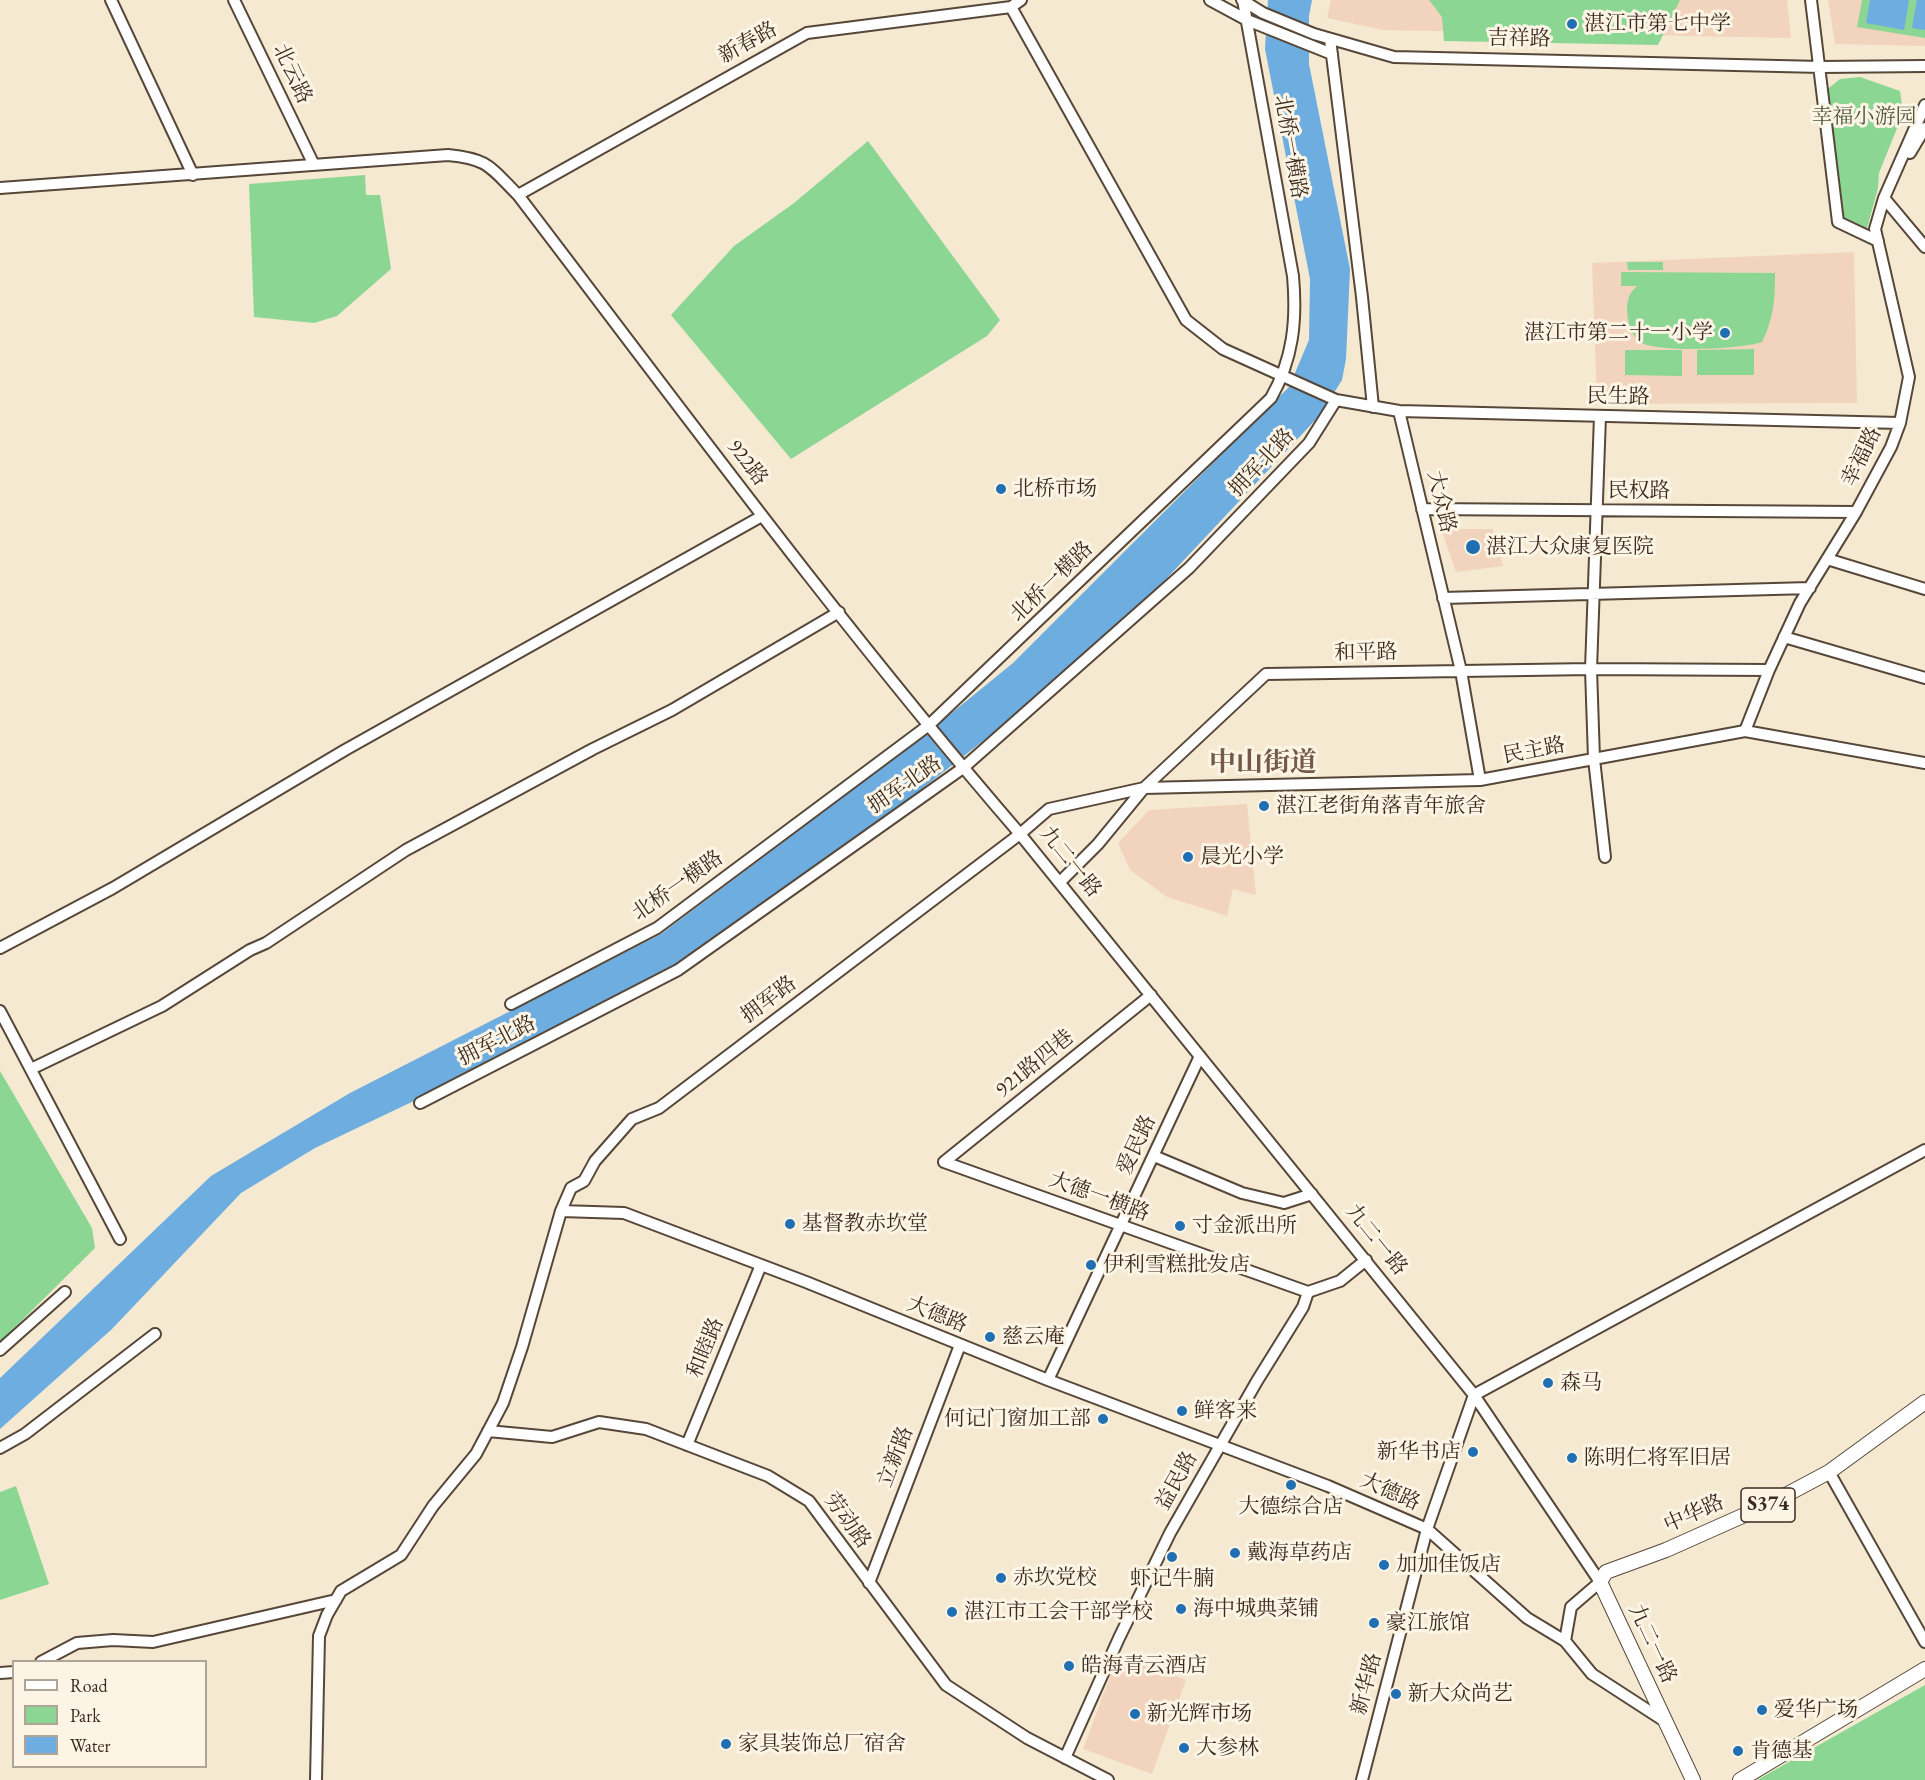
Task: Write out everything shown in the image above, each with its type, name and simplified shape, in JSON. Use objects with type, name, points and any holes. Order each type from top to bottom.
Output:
[{"type":"main road","name":"中华路","points":[[1599,1582],[1606,1572],[1666,1550],[1767,1505],[1829,1472],[1925,1402]]},
{"type":"main road","name":"九二一路","points":[[1599,1582],[1693,1780]]},
{"type":"main road","points":[[1747,1778],[1925,1669]]},
{"type":"street","points":[[111,0],[193,175]]},
{"type":"street","name":"北云路","points":[[234,0],[314,165]]},
{"type":"street","name":"新春路","points":[[518,195],[807,33],[1011,7],[1021,0]]},
{"type":"street","points":[[1210,0],[1247,20],[1332,54]]},
{"type":"street","name":"北桥一横路","points":[[510,1004],[657,928],[929,725],[1271,398],[1283,376],[1293,341],[1296,311],[1293,276],[1243,0]]},
{"type":"street","name":"吉祥路","points":[[1243,0],[1263,13],[1314,34],[1394,57],[1821,67],[1925,66]]},
{"type":"street","points":[[1811,0],[1821,67],[1838,222],[1878,241]]},
{"type":"street","name":"民生路","points":[[1011,7],[1186,320],[1223,349],[1336,400],[1399,411],[1900,423]]},
{"type":"street","points":[[1330,39],[1362,297],[1372,407]]},
{"type":"street","points":[[1884,198],[1925,105]]},
{"type":"street","points":[[1884,198],[1925,128]]},
{"type":"street","name":"922路","points":[[0,188],[447,155],[474,157],[489,166],[518,195],[762,516],[963,768]]},
{"type":"street","points":[[1884,198],[1925,247]]},
{"type":"street","name":"幸福路","points":[[1745,731],[1768,670],[1784,637],[1810,588],[1856,512],[1900,423],[1909,377],[1875,229],[1884,198]]},
{"type":"street","name":"拥军北路","points":[[420,1103],[678,970],[963,768],[1189,568],[1309,443],[1336,400]]},
{"type":"street","name":"大众路","points":[[1399,411],[1461,671],[1480,780]]},
{"type":"street","points":[[1600,416],[1591,669],[1594,759],[1605,857]]},
{"type":"street","name":"民权路","points":[[1422,509],[1856,512]]},
{"type":"street","points":[[0,948],[113,888],[345,750],[762,516]]},
{"type":"street","points":[[1827,559],[1925,589]]},
{"type":"street","points":[[1443,598],[1810,588]]},
{"type":"street","points":[[31,1069],[162,1006],[250,950],[266,943],[406,850],[593,749],[672,710],[839,612]]},
{"type":"street","points":[[1784,637],[1925,678]]},
{"type":"street","name":"和平路","points":[[1060,882],[1098,844],[1144,788],[1266,674],[1591,669],[1768,670]]},
{"type":"street","name":"民主路","points":[[1144,788],[1480,780],[1745,731],[1925,763]]},
{"type":"street","name":"九二一路","points":[[963,768],[1060,882],[1474,1395],[1599,1582]]},
{"type":"street","points":[[1020,834],[1049,808],[1144,788]]},
{"type":"street","name":"拥军路","points":[[336,1600],[341,1591],[401,1555],[433,1506],[476,1454],[503,1403],[522,1347],[561,1211],[571,1188],[584,1181],[596,1161],[632,1119],[658,1108],[1020,834]]},
{"type":"street","name":"921路四巷","points":[[944,1162],[1151,995]]},
{"type":"street","points":[[0,1011],[120,1239]]},
{"type":"street","name":"爱民路","points":[[1048,1380],[1200,1056]]},
{"type":"street","points":[[1474,1395],[1925,1150]]},
{"type":"street","points":[[1154,1156],[1242,1193],[1284,1203],[1312,1194]]},
{"type":"street","name":"大德一横路","points":[[944,1162],[1308,1292]]},
{"type":"street","name":"大德路","points":[[561,1211],[624,1213],[761,1265],[1048,1380],[1328,1486],[1427,1529],[1527,1618],[1565,1641],[1592,1674],[1666,1722]]},
{"type":"street","points":[[1308,1292],[1340,1281],[1366,1260]]},
{"type":"street","name":"和睦路","points":[[687,1445],[761,1265]]},
{"type":"street","points":[[0,1350],[65,1292]]},
{"type":"street","name":"益民路","points":[[1065,1758],[1119,1638],[1170,1533],[1220,1444],[1303,1307],[1308,1292]]},
{"type":"street","points":[[0,1448],[25,1434],[155,1334]]},
{"type":"street","name":"立新路","points":[[868,1583],[960,1345]]},
{"type":"street","name":"新华路","points":[[1362,1780],[1427,1529],[1474,1395]]},
{"type":"street","name":"劳动路","points":[[488,1431],[552,1437],[598,1422],[646,1429],[768,1476],[809,1501],[946,1685],[1027,1738],[1108,1780]]},
{"type":"street","points":[[1829,1472],[1925,1642]]},
{"type":"street","points":[[1565,1641],[1571,1607],[1599,1582]]},
{"type":"street","points":[[45,1660],[77,1643],[113,1640],[153,1642],[336,1600]]},
{"type":"street","points":[[316,1780],[319,1636],[336,1600]]},
{"type":"shaded area","name":"湛江市第七中学","points":[[1331,0],[1787,0],[1791,38],[1383,30],[1327,18]]},
{"type":"shaded area","points":[[1828,0],[1925,0],[1925,46],[1835,44]]},
{"type":"shaded area","name":"湛江市第二十一小学","points":[[1854,252],[1857,403],[1597,404],[1592,263]]},
{"type":"shaded area","name":"湛江大众康复医院","points":[[1441,529],[1493,529],[1503,566],[1456,572]]},
{"type":"shaded area","name":"晨光小学","points":[[1247,804],[1256,895],[1233,889],[1227,916],[1167,897],[1130,870],[1118,843],[1149,810]]},
{"type":"shaded area","name":"新光辉市场","points":[[1118,1655],[1186,1680],[1152,1774],[1083,1749]]},
{"type":"green space","points":[[1429,0],[1680,0],[1658,45],[1444,41],[1442,17]]},
{"type":"green space","points":[[1862,0],[1925,0],[1925,38],[1857,27]]},
{"type":"green space","name":"幸福小游园","points":[[1860,77],[1900,91],[1902,105],[1906,106],[1879,173],[1878,188],[1866,232],[1840,221],[1825,91],[1840,79]]},
{"type":"green space","points":[[868,141],[1000,320],[987,336],[791,459],[671,315],[734,246],[794,203]]},
{"type":"green space","points":[[365,175],[366,195],[380,195],[391,269],[337,316],[314,323],[254,317],[249,184]]},
{"type":"green space","points":[[1627,262],[1663,262],[1663,270],[1628,270]]},
{"type":"green space","points":[[1621,272],[1775,273],[1773,308],[1762,342],[1737,347],[1702,349],[1666,348],[1642,343],[1634,335],[1627,316],[1629,297],[1637,286],[1621,286]]},
{"type":"green space","points":[[1754,349],[1754,375],[1697,375],[1697,350]]},
{"type":"green space","points":[[1625,350],[1682,350],[1682,376],[1625,375]]},
{"type":"green space","points":[[0,1071],[92,1228],[95,1248],[0,1342]]},
{"type":"green space","points":[[16,1486],[49,1584],[0,1600],[0,1492]]},
{"type":"green space","points":[[1925,1685],[1925,1780],[1757,1780]]},
{"type":"water","points":[[1268,0],[1312,0],[1309,16],[1309,64],[1350,269],[1346,359],[1342,380],[1320,415],[1153,593],[1029,705],[877,824],[684,962],[416,1100],[315,1148],[241,1193],[112,1329],[0,1429],[0,1378],[211,1176],[350,1093],[661,934],[911,746],[1013,663],[1289,387],[1309,340],[1310,279],[1265,49]]},
{"type":"water","points":[[1870,0],[1909,0],[1904,30],[1866,23]]},
{"type":"water","points":[[1917,0],[1925,0],[1925,30],[1912,28]]},
{"type":"place","name":"湛江市第七中学","points":[[1572,24]]},
{"type":"place","name":"湛江市第二十一小学","points":[[1725,333]]},
{"type":"place","name":"北桥市场","points":[[1001,489]]},
{"type":"place","name":"湛江大众康复医院","points":[[1473,547]]},
{"type":"place","name":"湛江老街角落青年旅舍","points":[[1264,806]]},
{"type":"place","name":"晨光小学","points":[[1188,857]]},
{"type":"place","name":"基督教赤坎堂","points":[[790,1224]]},
{"type":"place","name":"寸金派出所","points":[[1180,1226]]},
{"type":"place","name":"伊利雪糕批发店","points":[[1091,1265]]},
{"type":"place","name":"慈云庵","points":[[990,1337]]},
{"type":"place","name":"森马","points":[[1548,1383]]},
{"type":"place","name":"鲜客来","points":[[1182,1411]]},
{"type":"place","name":"何记门窗加工部","points":[[1103,1419]]},
{"type":"place","name":"新华书店","points":[[1473,1452]]},
{"type":"place","name":"陈明仁将军旧居","points":[[1572,1458]]},
{"type":"place","name":"大德综合店","points":[[1291,1485]]},
{"type":"place","name":"戴海草药店","points":[[1235,1553]]},
{"type":"place","name":"虾记牛腩","points":[[1172,1557]]},
{"type":"place","name":"加加佳饭店","points":[[1384,1565]]},
{"type":"place","name":"赤坎党校","points":[[1001,1578]]},
{"type":"place","name":"海中城典菜铺","points":[[1181,1609]]},
{"type":"place","name":"湛江市工会干部学校","points":[[952,1612]]},
{"type":"place","name":"豪江旅馆","points":[[1374,1623]]},
{"type":"place","name":"皓海青云酒店","points":[[1069,1666]]},
{"type":"place","name":"新大众尚艺","points":[[1396,1694]]},
{"type":"place","name":"爱华广场","points":[[1762,1710]]},
{"type":"place","name":"新光辉市场","points":[[1135,1714]]},
{"type":"place","name":"家具装饰总厂宿舍","points":[[726,1744]]},
{"type":"place","name":"大参林","points":[[1184,1748]]},
{"type":"place","name":"肯德基","points":[[1738,1751]]},
{"type":"district","name":"中山街道","points":[[1263,764]]}]
